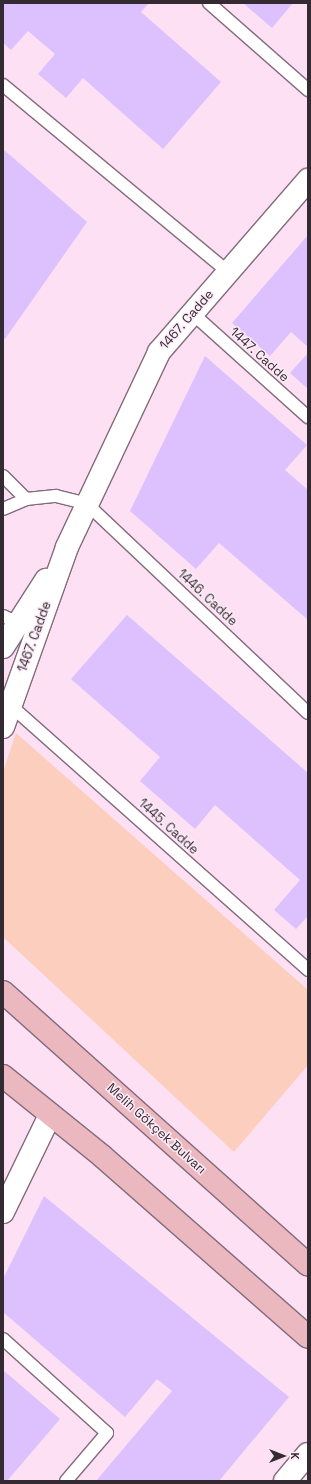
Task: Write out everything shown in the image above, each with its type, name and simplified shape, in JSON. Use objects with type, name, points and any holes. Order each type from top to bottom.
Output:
[{"type":"main road","name":"Melih Gökçek Bulvarı","points":[[3,992],[308,1265]]},
{"type":"main road","points":[[3,1076],[102,1156],[308,1336]]},
{"type":"street","name":"1467. Cadde","points":[[3,727],[67,547],[159,352],[308,180]]},
{"type":"street","name":"1467. Cadde","points":[[3,647],[11,619],[67,547]]},
{"type":"street","points":[[3,1212],[50,1114]]},
{"type":"street","points":[[285,1481],[308,1454]]},
{"type":"lane","points":[[209,3],[308,90]]},
{"type":"lane","points":[[3,85],[228,272]]},
{"type":"lane","name":"1447. Cadde","points":[[192,313],[308,417]]},
{"type":"lane","points":[[3,476],[26,499]]},
{"type":"lane","points":[[3,509],[26,499],[56,496],[87,504]]},
{"type":"lane","name":"1446. Cadde","points":[[87,504],[308,713]]},
{"type":"lane","name":"1445. Cadde","points":[[10,705],[308,970]]},
{"type":"lane","points":[[3,1339],[107,1433],[66,1481]]},
{"type":"shaded area","points":[[3,3],[308,3],[308,1481],[3,1481]]},
{"type":"shaded area","points":[[16,733],[308,990],[308,1065],[234,1152],[3,937],[3,772]]},
{"type":"building","points":[[3,3],[149,3],[141,12],[221,82],[163,149],[83,78],[66,98],[38,74],[55,54],[28,31],[11,50],[3,43]]},
{"type":"building","points":[[243,3],[293,3],[272,28]]},
{"type":"building","points":[[3,149],[87,222],[5,339],[3,339]]},
{"type":"building","points":[[308,235],[308,347],[291,332],[270,356],[232,323]]},
{"type":"building","points":[[308,353],[308,389],[290,373]]},
{"type":"building","points":[[205,356],[307,445],[285,470],[308,490],[308,620],[219,543],[196,569],[130,511]]},
{"type":"building","points":[[127,615],[308,773],[308,916],[296,929],[274,910],[300,880],[215,805],[195,829],[140,781],[160,757],[71,679]]},
{"type":"building","points":[[44,1196],[289,1397],[219,1481],[96,1481],[172,1391],[157,1379],[125,1417],[3,1312],[3,1279]]},
{"type":"building","points":[[3,1370],[60,1419],[7,1481],[3,1481]]}]
